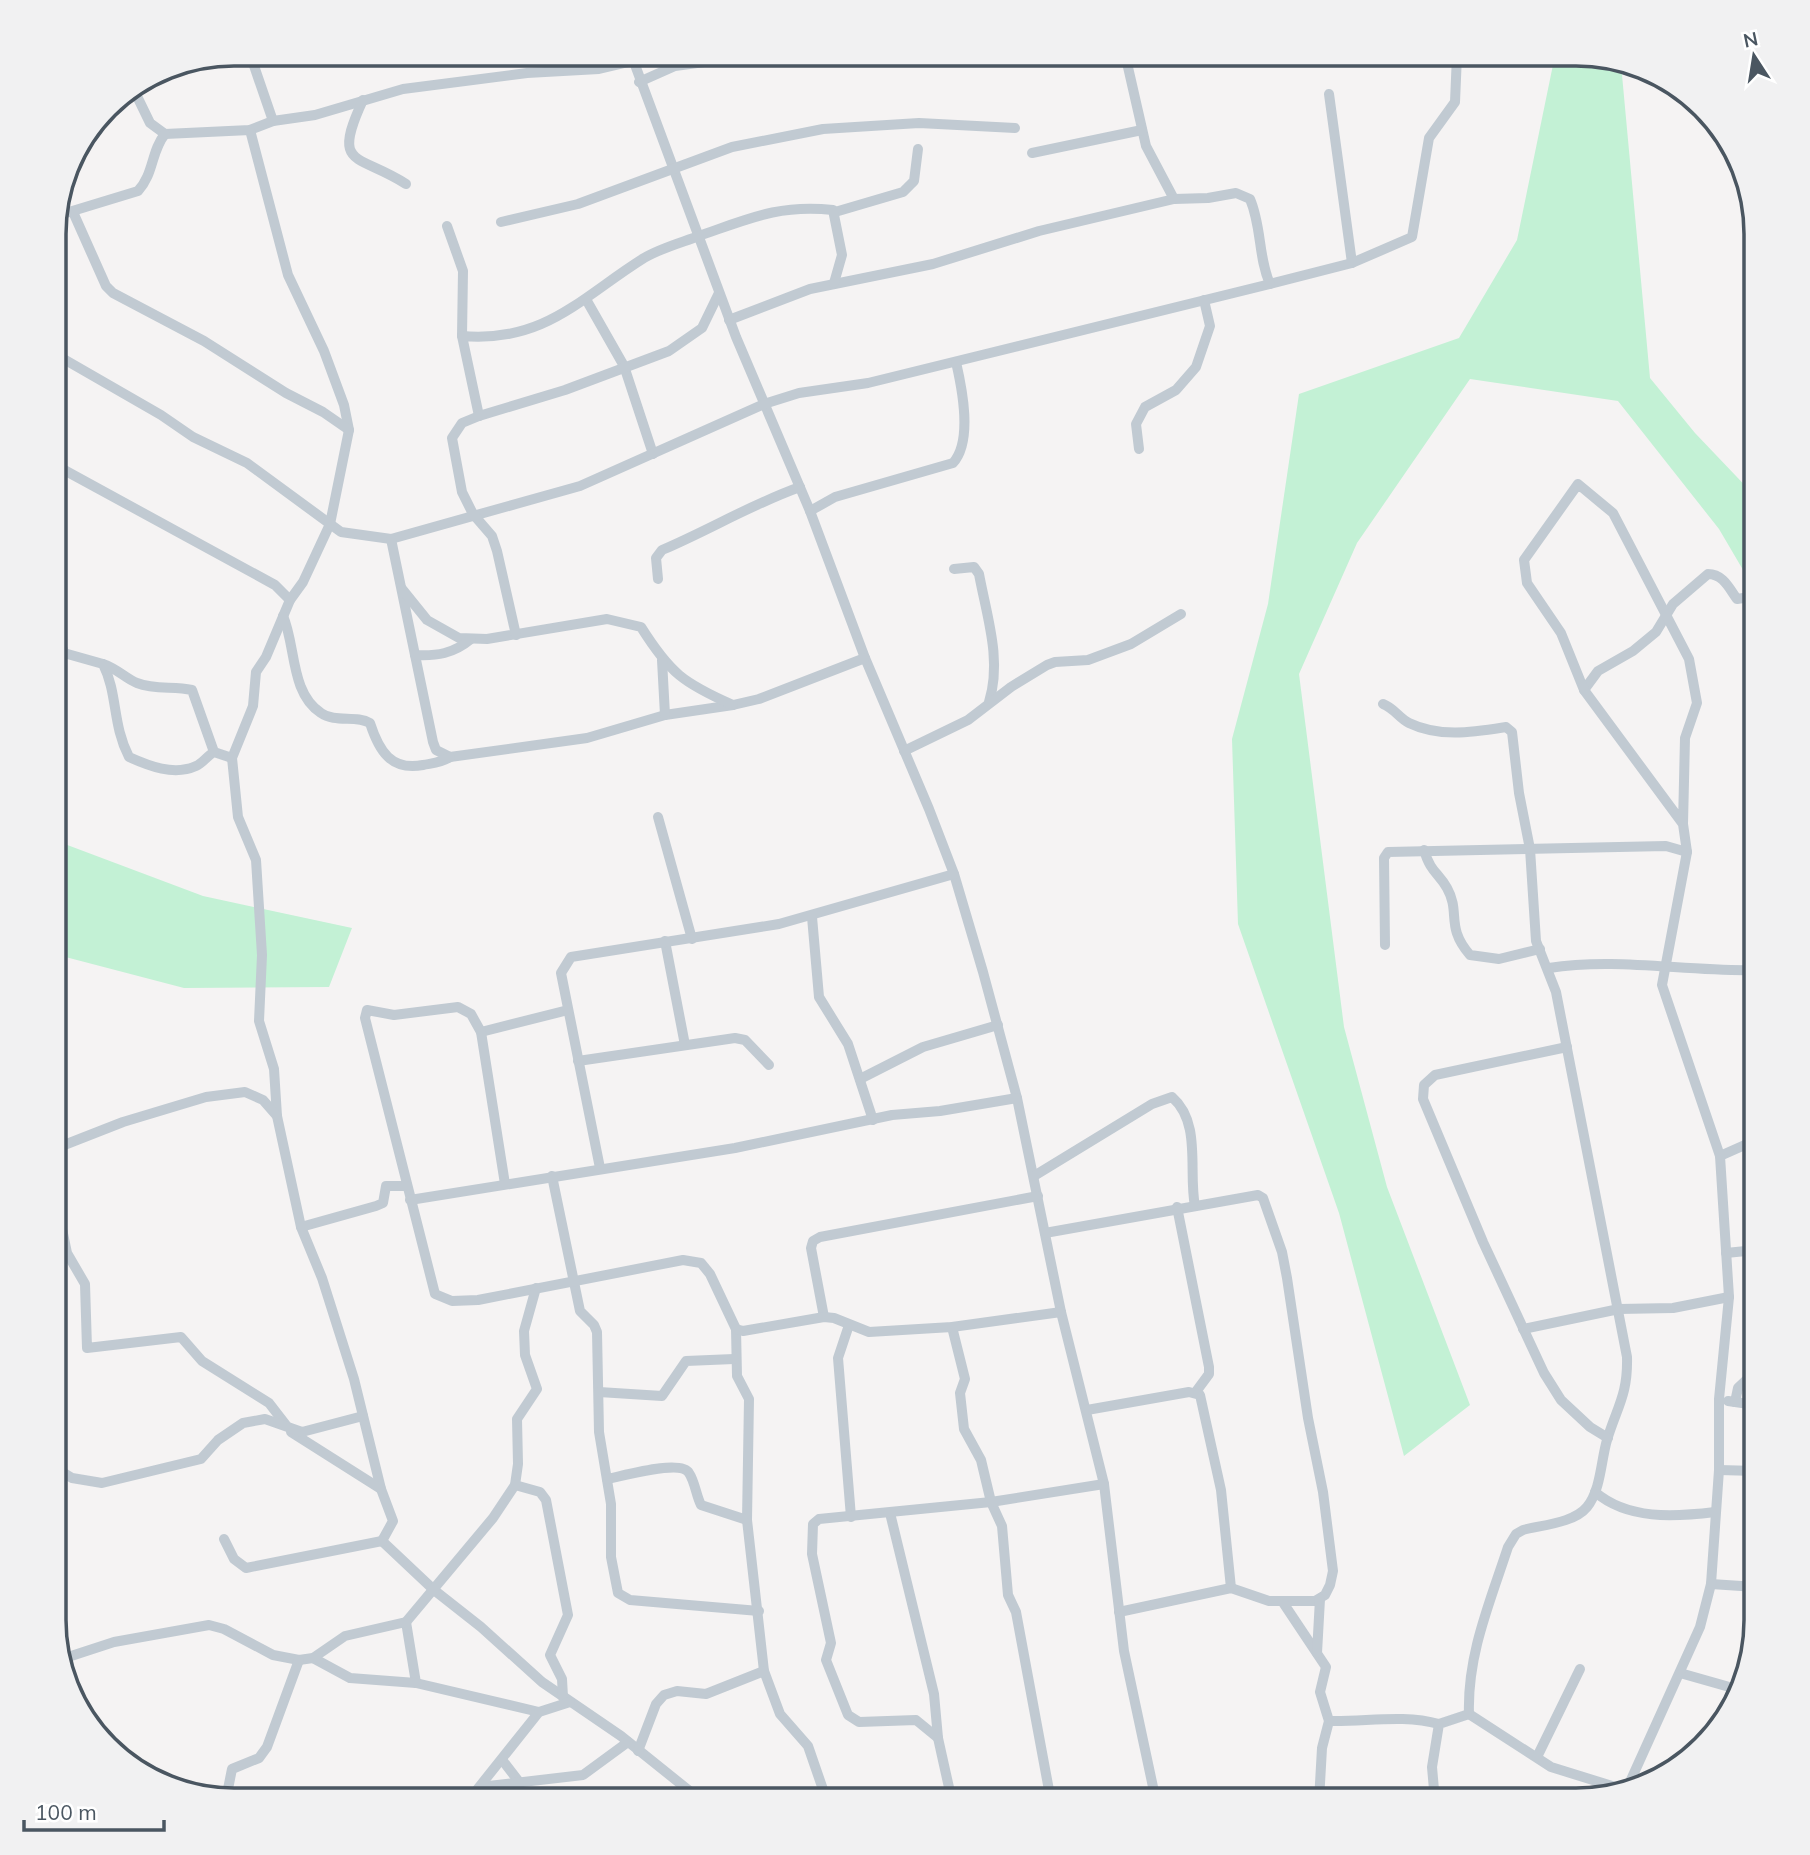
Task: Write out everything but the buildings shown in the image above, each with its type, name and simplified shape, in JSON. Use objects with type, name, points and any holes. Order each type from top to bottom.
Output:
[{"type":"street","points":[[254,67],[273,121]]},
{"type":"street","points":[[138,98],[150,123],[165,134],[250,130],[273,121],[314,115],[403,89],[527,73],[605,67]]},
{"type":"street","points":[[635,67],[729,320],[810,511],[865,658],[954,874],[1017,1098],[1062,1312],[1104,1484],[1119,1612],[1135,1708],[1153,1788]]},
{"type":"street","points":[[639,82],[672,67]]},
{"type":"street","points":[[1128,67],[1146,146],[1174,199]]},
{"type":"street","points":[[67,361],[162,415],[193,438],[247,463],[330,524],[358,536],[391,539],[580,486],[764,404],[811,390],[868,383],[1270,284],[1352,263],[1412,237],[1429,138],[1455,102],[1456,67]]},
{"type":"street","points":[[1329,94],[1352,263]]},
{"type":"street","points":[[363,100],[347,138],[348,147],[356,159],[406,184]]},
{"type":"street","points":[[500,222],[578,204],[732,147],[824,129],[919,123],[1016,128]]},
{"type":"street","points":[[250,130],[288,275],[324,351],[344,405],[349,430],[330,524],[303,582],[290,600],[267,657],[256,672],[253,706],[232,758],[238,817],[256,860],[262,955],[259,1021],[274,1069],[277,1116],[301,1227],[322,1278],[363,1416],[380,1489],[393,1521],[382,1541]]},
{"type":"street","points":[[1032,153],[1142,130]]},
{"type":"street","points":[[68,213],[138,191],[145,183],[157,144],[165,134]]},
{"type":"street","points":[[462,336],[520,333],[587,301],[643,259],[763,212],[803,206],[835,212],[903,192],[914,181],[918,149]]},
{"type":"street","points":[[729,320],[834,283],[933,264],[1039,231],[1174,199],[1208,198],[1236,193],[1250,199],[1259,232],[1262,265],[1270,284]]},
{"type":"street","points":[[73,212],[106,286],[113,293],[204,341],[349,430]]},
{"type":"street","points":[[834,283],[842,255],[835,228],[835,212]]},
{"type":"street","points":[[447,226],[463,271],[462,336],[479,416]]},
{"type":"street","points":[[516,635],[492,536],[473,514],[462,492],[452,438],[462,423],[479,416],[565,390],[624,366],[656,358],[686,341],[702,328],[719,293]]},
{"type":"street","points":[[1139,449],[1136,424],[1145,407],[1176,390],[1196,367],[1210,326],[1204,300]]},
{"type":"street","points":[[587,301],[624,366],[653,454]]},
{"type":"street","points":[[810,511],[835,497],[953,463],[960,455],[964,440],[963,395],[956,362]]},
{"type":"street","points":[[67,471],[275,585],[290,600]]},
{"type":"street","points":[[1630,1780],[1700,1627],[1711,1584],[1719,1470],[1719,1399],[1729,1297],[1720,1156],[1662,985],[1687,852],[1683,824],[1685,738],[1697,703],[1689,659],[1613,513],[1582,485],[1574,486],[1524,560],[1522,567],[1527,583],[1561,633],[1584,690],[1683,824]]},
{"type":"street","points":[[657,579],[656,558],[662,550],[721,524],[760,501],[800,487]]},
{"type":"street","points":[[391,539],[433,742],[442,755],[450,757],[587,737],[665,715],[733,705],[759,699],[865,658]]},
{"type":"street","points":[[954,569],[974,567],[979,574],[996,660],[996,675],[989,702]]},
{"type":"street","points":[[1584,690],[1598,671],[1633,651],[1656,632],[1673,604],[1708,574],[1716,574],[1723,580],[1737,600],[1744,599]]},
{"type":"street","points":[[400,587],[434,626],[471,639],[516,635],[607,619],[641,626],[662,660],[682,680],[733,705]]},
{"type":"street","points":[[904,751],[968,720],[989,702],[1047,665],[1088,660],[1131,644],[1181,614]]},
{"type":"street","points":[[283,616],[293,663],[308,700],[321,713],[369,723],[380,749],[390,761],[412,767],[443,762],[450,757]]},
{"type":"street","points":[[415,655],[439,656],[461,648],[471,639]]},
{"type":"street","points":[[67,654],[121,670],[132,682],[154,688],[192,690],[214,752]]},
{"type":"street","points":[[662,660],[665,715]]},
{"type":"street","points":[[103,664],[110,678],[115,723],[129,757],[152,768],[182,770],[199,765],[214,752]]},
{"type":"street","points":[[1383,704],[1406,722],[1427,730],[1451,733],[1510,729],[1530,849],[1536,941],[1549,968],[1567,1047],[1619,1309],[1627,1378],[1620,1410],[1608,1438],[1589,1506],[1578,1515],[1523,1530],[1516,1534],[1508,1547],[1477,1638],[1468,1683],[1469,1714]]},
{"type":"street","points":[[214,752],[232,758]]},
{"type":"street","points":[[658,817],[669,846],[692,939]]},
{"type":"street","points":[[1385,945],[1386,854],[1393,851],[1665,846],[1687,852]]},
{"type":"street","points":[[1424,850],[1429,867],[1447,886],[1453,930],[1470,955],[1499,959],[1540,950]]},
{"type":"street","points":[[600,1168],[561,973],[565,961],[570,957],[813,917],[954,874]]},
{"type":"street","points":[[813,917],[819,997],[842,1029],[873,1120]]},
{"type":"street","points":[[665,941],[685,1045]]},
{"type":"street","points":[[1549,968],[1589,961],[1665,968],[1744,970]]},
{"type":"street","points":[[505,1184],[481,1032],[471,1014],[458,1007],[394,1015],[372,1009],[365,1014],[435,1294],[463,1301],[694,1260],[710,1275],[736,1329],[734,1359],[737,1376],[750,1406],[747,1521],[764,1671],[780,1714],[808,1746],[823,1788]]},
{"type":"street","points":[[481,1032],[568,1010]]},
{"type":"street","points":[[860,1079],[923,1047],[998,1025]]},
{"type":"street","points":[[578,1061],[741,1038],[769,1065]]},
{"type":"street","points":[[1567,1047],[1435,1075],[1424,1085],[1425,1110],[1523,1329],[1561,1400],[1590,1427],[1608,1438]]},
{"type":"street","points":[[66,1144],[123,1122],[231,1093],[252,1094],[262,1100],[277,1116]]},
{"type":"street","points":[[1034,1175],[1152,1104],[1172,1097],[1179,1106],[1193,1143],[1190,1184],[1195,1206]]},
{"type":"street","points":[[410,1200],[735,1148],[873,1120],[1017,1098]]},
{"type":"street","points":[[1720,1156],[1744,1145]]},
{"type":"street","points":[[552,1176],[580,1311],[597,1332],[599,1432],[612,1518],[611,1557],[618,1592],[623,1598],[759,1611]]},
{"type":"street","points":[[301,1227],[376,1206],[383,1203],[386,1186],[406,1186]]},
{"type":"street","points":[[824,1317],[811,1248],[813,1241],[820,1237],[1038,1196]]},
{"type":"street","points":[[1045,1233],[1177,1207],[1261,1196],[1283,1252],[1333,1571],[1329,1585],[1320,1599],[1317,1653]]},
{"type":"street","points":[[1087,1410],[1195,1393],[1209,1374],[1177,1207]]},
{"type":"street","points":[[1726,1253],[1744,1251]]},
{"type":"street","points":[[66,1253],[85,1284],[87,1348],[181,1337],[202,1361],[269,1403],[286,1425]]},
{"type":"street","points":[[71,1656],[114,1642],[209,1625],[224,1629],[273,1655],[299,1660],[313,1658],[345,1636],[406,1622],[493,1518],[515,1485],[518,1464],[517,1419],[537,1389],[524,1355],[524,1331],[536,1288]]},
{"type":"street","points":[[1523,1329],[1619,1309],[1673,1308],[1729,1297]]},
{"type":"street","points":[[736,1329],[757,1329],[824,1317],[834,1318],[869,1332],[952,1327],[1062,1312]]},
{"type":"street","points":[[849,1325],[838,1358],[851,1517]]},
{"type":"street","points":[[952,1327],[965,1379],[960,1393],[964,1429],[981,1460],[991,1502],[1002,1526],[1008,1595],[1016,1612],[1049,1788]]},
{"type":"street","points":[[599,1392],[662,1396],[686,1361],[734,1359]]},
{"type":"street","points":[[1735,1402],[1738,1388],[1744,1382]]},
{"type":"street","points":[[1195,1393],[1202,1400],[1221,1490],[1231,1588]]},
{"type":"street","points":[[1719,1399],[1744,1403]]},
{"type":"street","points":[[66,1473],[85,1482],[118,1480],[201,1459],[218,1440],[243,1423],[274,1421],[302,1432],[363,1416]]},
{"type":"street","points":[[274,1421],[380,1489]]},
{"type":"street","points":[[607,1479],[666,1466],[683,1467],[690,1474],[701,1505],[747,1521]]},
{"type":"street","points":[[1719,1470],[1744,1471]]},
{"type":"street","points":[[938,1738],[916,1720],[852,1720],[826,1660],[831,1643],[812,1554],[811,1534],[816,1521],[991,1502],[1104,1484]]},
{"type":"street","points":[[515,1485],[540,1492],[546,1500],[568,1615],[550,1655],[562,1679],[567,1700]]},
{"type":"street","points":[[1595,1492],[1609,1504],[1636,1512],[1680,1516],[1715,1512]]},
{"type":"street","points":[[890,1513],[934,1694],[938,1738],[949,1788]]},
{"type":"street","points":[[224,1539],[234,1559],[246,1567],[382,1541]]},
{"type":"street","points":[[382,1541],[434,1590],[567,1700],[628,1742],[685,1788]]},
{"type":"street","points":[[1711,1584],[1744,1586]]},
{"type":"street","points":[[1119,1612],[1231,1588],[1250,1597],[1284,1604],[1320,1599]]},
{"type":"street","points":[[1284,1604],[1326,1667],[1320,1692],[1329,1721],[1322,1748],[1320,1788]]},
{"type":"street","points":[[406,1622],[416,1683]]},
{"type":"street","points":[[313,1658],[350,1678],[416,1683],[539,1712]]},
{"type":"street","points":[[228,1788],[232,1769],[259,1758],[267,1747],[299,1660]]},
{"type":"street","points":[[1537,1757],[1580,1669]]},
{"type":"street","points":[[638,1751],[656,1704],[664,1695],[677,1691],[706,1694],[764,1671]]},
{"type":"street","points":[[1680,1673],[1730,1687]]},
{"type":"street","points":[[480,1787],[539,1712],[567,1700]]},
{"type":"street","points":[[1329,1721],[1375,1722],[1402,1717],[1439,1724],[1469,1714]]},
{"type":"street","points":[[1469,1714],[1551,1767],[1607,1785]]},
{"type":"street","points":[[1434,1788],[1432,1766],[1439,1724]]},
{"type":"street","points":[[480,1787],[583,1775],[628,1742]]},
{"type":"street","points":[[503,1760],[520,1783]]},
{"type":"green space","points":[[1553,67],[1587,67],[1622,73],[1650,378],[1695,433],[1744,484],[1744,572],[1719,529],[1618,401],[1470,379],[1357,543],[1299,674],[1344,1027],[1387,1187],[1470,1405],[1404,1456],[1339,1213],[1238,924],[1232,739],[1268,604],[1299,394],[1459,338],[1517,240]]},
{"type":"green space","points":[[67,845],[203,896],[352,928],[329,987],[184,988],[66,957]]}]
